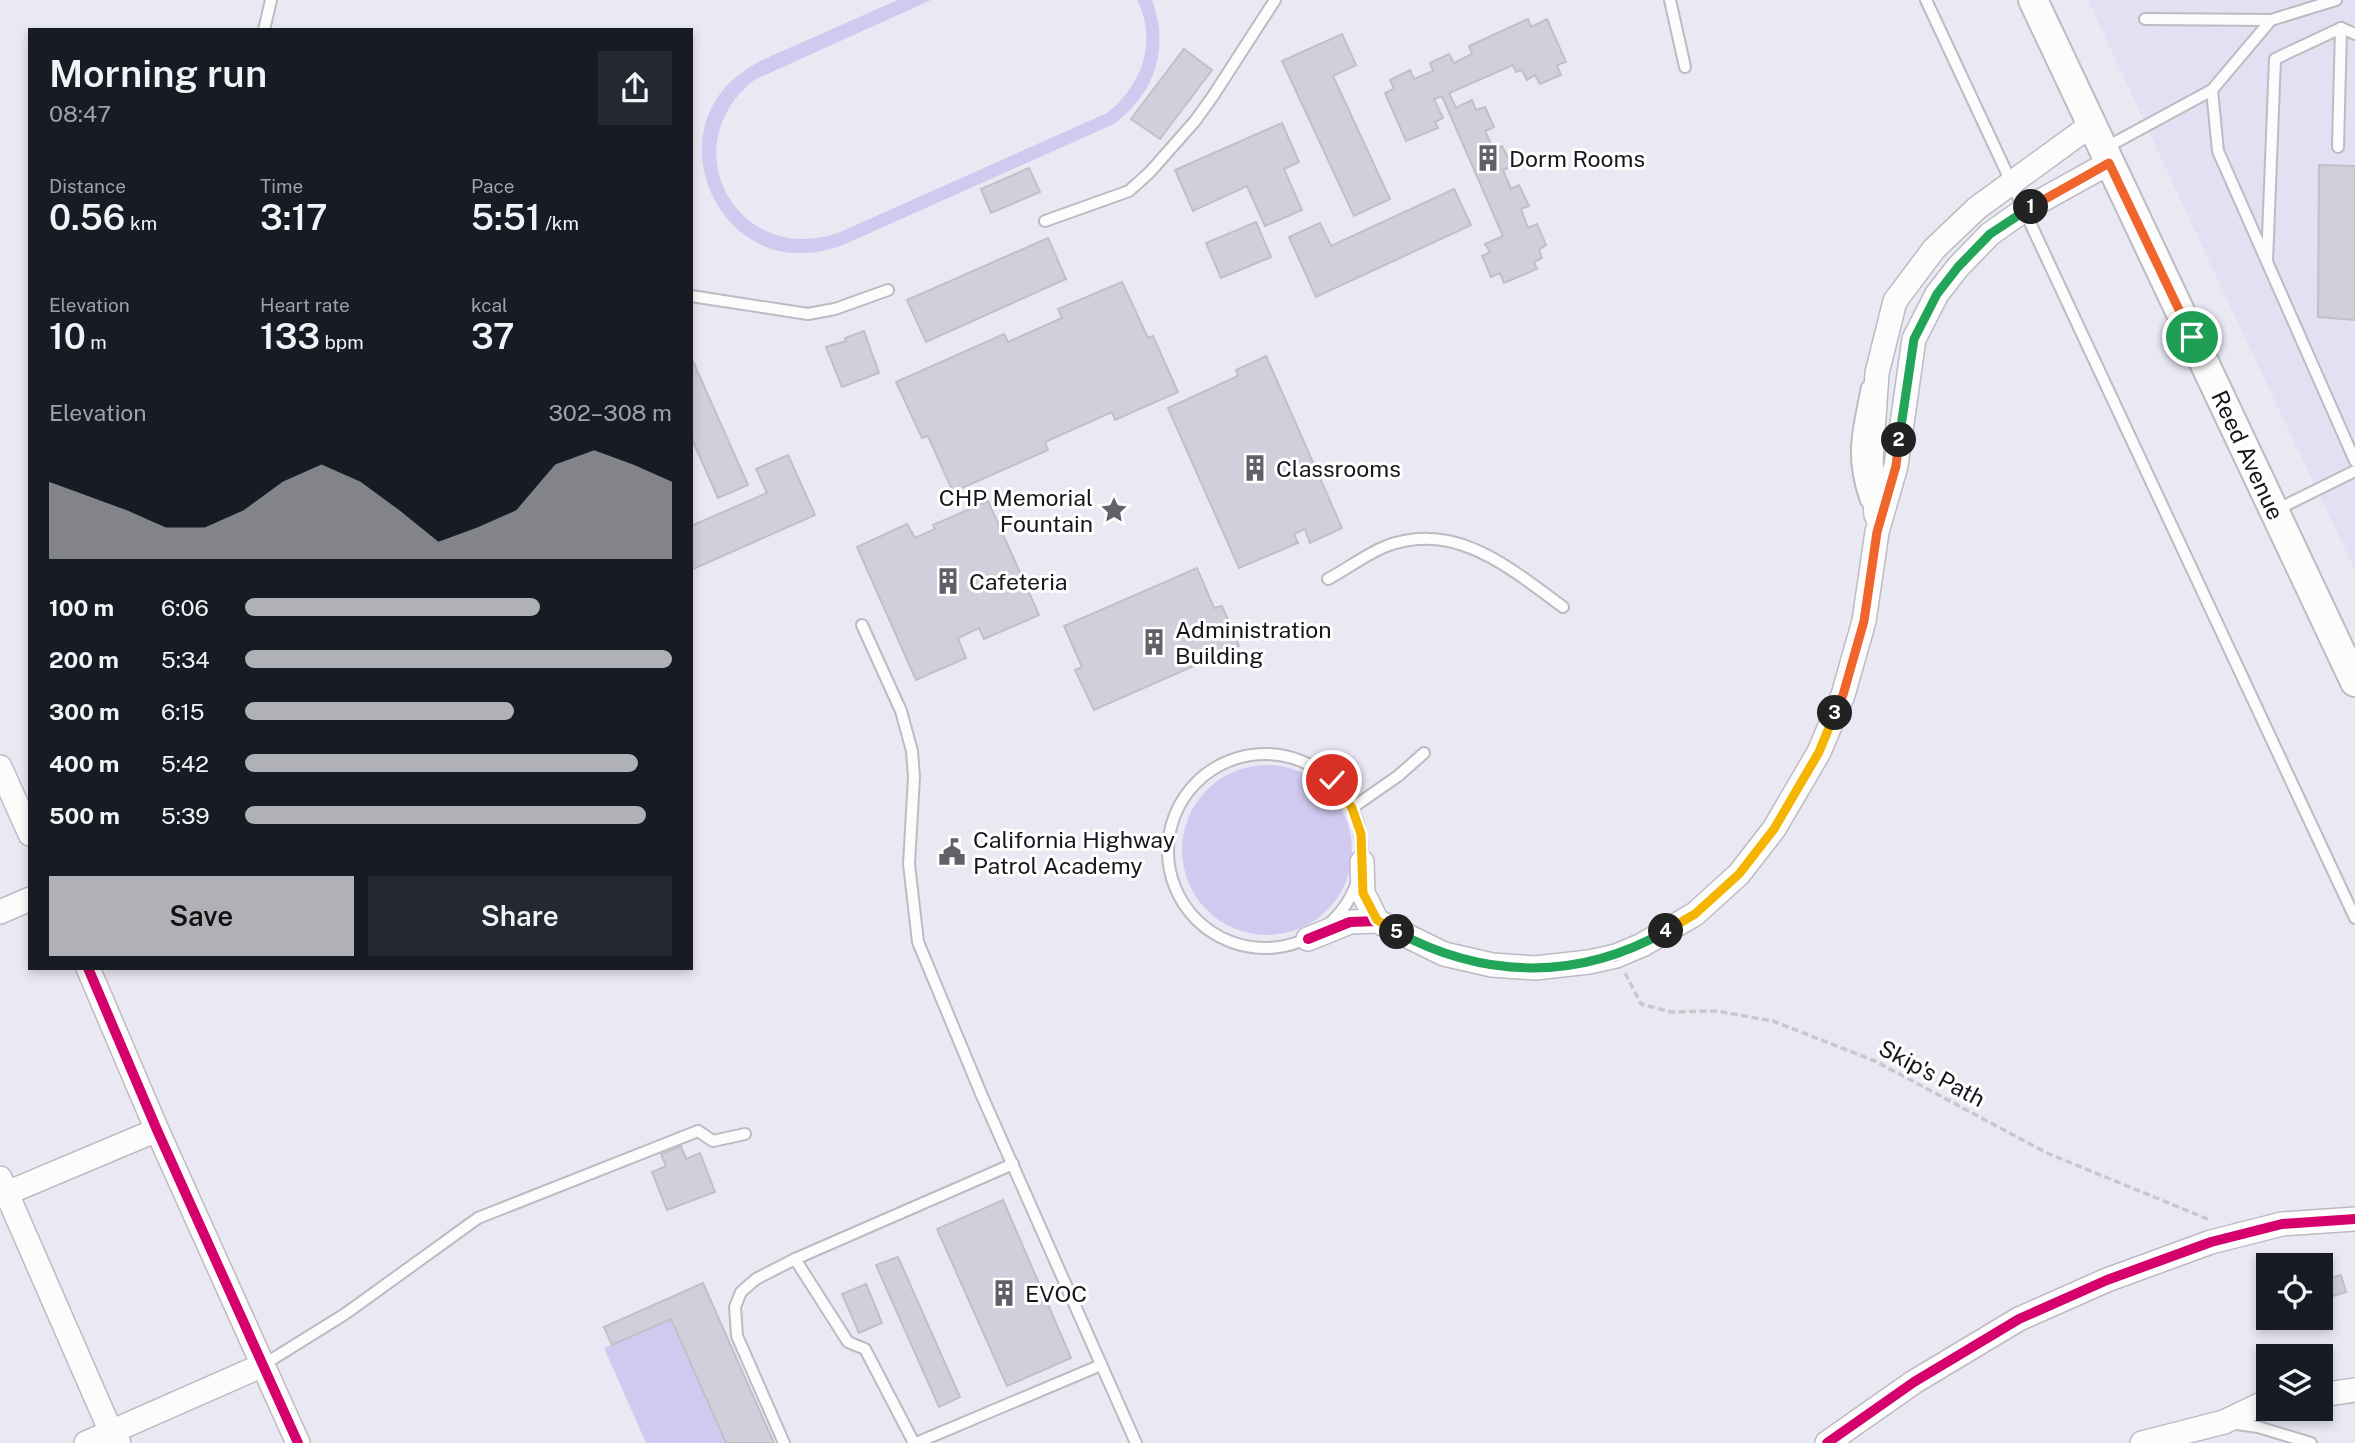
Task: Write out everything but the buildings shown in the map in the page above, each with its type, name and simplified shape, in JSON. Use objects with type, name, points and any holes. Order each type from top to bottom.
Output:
[{"type":"street","name":"Reed Avenue","points":[[2033,0],[2355,682]]},
{"type":"street","points":[[1877,532],[1871,461],[1877,373],[1895,302],[1934,248],[2011,181],[2101,146]]},
{"type":"street","points":[[1308,939],[1350,922],[1377,920],[1444,954],[1492,965],[1535,968],[1589,962],[1616,956],[1642,945],[1695,914],[1739,874],[1774,829],[1819,752],[1843,695],[1864,621],[1877,532],[1896,466],[1914,339],[1937,294],[1958,267],[1990,234],[2024,210],[2101,146]]},
{"type":"street","points":[[0,767],[28,830]]},
{"type":"street","points":[[1362,862],[1363,893],[1377,920]]},
{"type":"street","points":[[0,912],[28,900]]},
{"type":"street","points":[[89,970],[157,1130],[298,1443]]},
{"type":"street","points":[[115,1438],[2,1189],[157,1130]]},
{"type":"street","points":[[1827,1443],[1914,1382],[2019,1319],[2107,1280],[2211,1242],[2281,1224],[2355,1219]]},
{"type":"street","points":[[86,1443],[115,1438],[263,1365]]},
{"type":"street","points":[[2333,1393],[2355,1390]]},
{"type":"street","points":[[2142,1443],[2224,1422],[2256,1407]]},
{"type":"lane","points":[[264,28],[271,0]]},
{"type":"lane","points":[[1045,221],[1129,191],[1150,173],[1201,113],[1275,0]]},
{"type":"lane","points":[[1670,0],[1685,67]]},
{"type":"lane","points":[[1926,0],[2355,918]]},
{"type":"lane","points":[[2145,19],[2271,20],[2336,0]]},
{"type":"lane","points":[[2101,146],[2212,90],[2271,20]]},
{"type":"lane","points":[[2267,263],[2275,59],[2341,28],[2355,34]]},
{"type":"lane","points":[[2338,147],[2341,28]]},
{"type":"lane","points":[[2212,90],[2218,151],[2355,461]]},
{"type":"lane","points":[[693,296],[807,314],[835,309],[888,290]]},
{"type":"lane","points":[[2274,510],[2355,471]]},
{"type":"lane","points":[[1328,579],[1383,548],[1404,541],[1444,539],[1460,543],[1495,559],[1563,607]]},
{"type":"lane","points":[[862,625],[901,711],[912,751],[914,777],[909,864],[918,942],[961,1048],[1136,1443]]},
{"type":"lane","points":[[1352,808],[1398,776],[1424,753]]},
{"type":"lane","points":[[1260,755],[1286,756],[1318,769],[1332,780],[1352,808],[1361,834],[1362,862],[1357,886],[1345,907],[1329,926],[1308,939],[1278,948],[1262,949],[1231,942],[1203,926],[1183,901],[1170,870],[1170,836],[1181,803],[1204,776],[1234,760],[1260,755]]},
{"type":"lane","points":[[263,1365],[345,1314],[478,1219],[698,1131],[713,1141],[745,1134]]},
{"type":"lane","points":[[784,1443],[737,1336],[735,1307],[741,1292],[756,1279],[795,1259],[1013,1164]]},
{"type":"lane","points":[[795,1259],[848,1342],[865,1349],[915,1443],[1101,1365]]},
{"type":"lane","points":[[2224,1422],[2258,1427],[2311,1443]]},
{"type":"shaded area","points":[[898,0],[931,0],[754,80],[730,107],[718,137],[717,167],[727,194],[745,217],[771,233],[802,239],[838,233],[1107,113],[1129,89],[1143,62],[1146,31],[1137,0],[1152,0],[1157,18],[1159,52],[1149,84],[1128,112],[1114,124],[843,245],[818,252],[793,253],[775,250],[752,240],[733,225],[718,205],[707,183],[702,159],[703,135],[710,112],[723,90],[752,66],[775,54]]},
{"type":"shaded area","points":[[2088,0],[2355,0],[2355,570],[2222,289]]},
{"type":"shaded area","points":[[1267,765],[1300,771],[1327,790],[1346,817],[1352,850],[1346,883],[1327,910],[1300,929],[1267,935],[1234,929],[1207,910],[1188,883],[1182,850],[1188,817],[1207,790],[1234,771]]},
{"type":"shaded area","points":[[671,1319],[726,1443],[646,1443],[604,1348]]},
{"type":"cycle path","points":[[1308,939],[1350,922],[1377,921],[1444,954],[1492,965],[1535,968],[1589,962],[1616,956],[1642,945],[1695,914],[1739,874],[1774,829],[1819,752],[1843,695],[1864,621],[1877,532],[1896,466],[1914,339],[1937,294],[1958,267],[1990,234],[2024,210],[2109,163]]},
{"type":"cycle path","points":[[89,970],[157,1130],[298,1443]]},
{"type":"cycle path","points":[[1827,1443],[1914,1382],[2019,1319],[2107,1280],[2211,1242],[2282,1224],[2355,1219]]},
{"type":"place","name":"Dorm Rooms","points":[[1488,158]]},
{"type":"place","name":"Classrooms","points":[[1255,468]]},
{"type":"place","name":"CHP Memorial Fountain","points":[[1114,510]]},
{"type":"place","name":"Cafeteria","points":[[948,581]]},
{"type":"place","name":"Administration Building","points":[[1154,642]]},
{"type":"place","name":"California Highway Patrol Academy","points":[[952,852]]},
{"type":"place","name":"EVOC","points":[[1004,1293]]},
{"type":"route","points":[[1332,780],[1352,808],[1361,834],[1363,893],[1377,920],[1409,938],[1444,954],[1492,965],[1535,968],[1589,962],[1616,956],[1642,945],[1695,914],[1739,874],[1774,829],[1819,752],[1843,695],[1864,621],[1877,532],[1896,466],[1914,339],[1937,294],[1958,267],[1990,234],[2024,210],[2109,163],[2192,337]]}]
